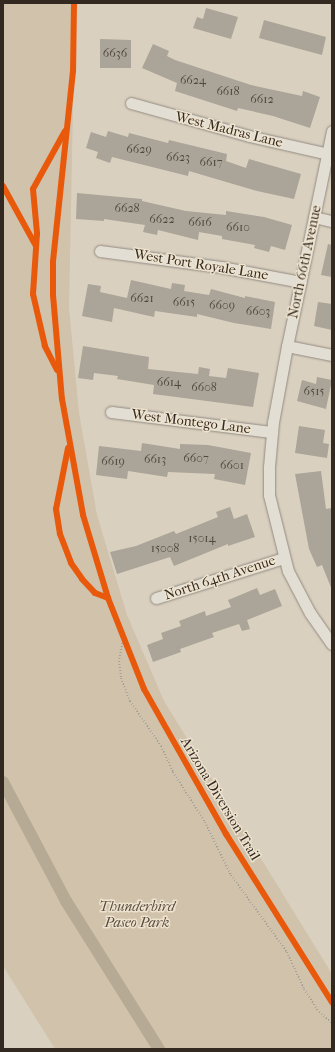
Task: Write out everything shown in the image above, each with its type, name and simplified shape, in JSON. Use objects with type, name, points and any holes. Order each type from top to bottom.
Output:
[{"type":"street","name":"West Madras Lane","points":[[131,103],[249,136],[328,154]]},
{"type":"street","name":"North 66th Avenue","points":[[332,131],[287,346],[272,432],[269,495],[284,558],[310,613],[332,644]]},
{"type":"street","points":[[314,216],[332,220]]},
{"type":"street","name":"West Port Royale Lane","points":[[100,251],[221,267],[301,282]]},
{"type":"street","points":[[287,346],[332,355]]},
{"type":"street","name":"West Montego Lane","points":[[111,412],[272,432]]},
{"type":"street","name":"North 64th Avenue","points":[[156,598],[284,558]]},
{"type":"path","points":[[61,385],[53,295],[53,262],[73,71],[74,3]]},
{"type":"path","points":[[36,255],[33,189],[66,128]]},
{"type":"path","points":[[29,233],[36,246]]},
{"type":"path","points":[[51,358],[60,378]]},
{"type":"path","points":[[68,437],[73,466]]},
{"type":"path","points":[[69,444],[56,509],[60,534],[71,563],[82,579],[95,593],[109,600]]},
{"type":"path","points":[[106,590],[109,600]]},
{"type":"green space","name":"Thunderbird Paseo Park","points":[[3,3],[75,3],[69,308],[79,413],[97,515],[127,615],[164,701],[332,974],[332,1049],[55,1049],[3,966]]},
{"type":"building","points":[[206,8],[238,17],[231,39],[193,28],[197,17],[203,19]]},
{"type":"building","points":[[264,20],[326,37],[322,55],[259,38]]},
{"type":"building","points":[[100,39],[131,40],[131,68],[100,68]]},
{"type":"building","points":[[153,44],[169,51],[167,56],[175,60],[251,85],[302,96],[303,91],[320,97],[310,128],[273,116],[238,108],[237,111],[175,91],[177,83],[142,68]]},
{"type":"building","points":[[108,131],[128,137],[129,133],[168,143],[169,140],[227,154],[226,161],[246,168],[249,159],[301,174],[294,199],[257,191],[189,171],[188,176],[112,157],[110,163],[96,158],[98,152],[86,148],[91,132],[106,137]]},
{"type":"building","points":[[77,193],[142,199],[142,201],[186,211],[226,215],[226,211],[264,217],[292,225],[285,250],[271,246],[269,252],[254,248],[255,245],[222,239],[222,236],[199,232],[198,240],[158,230],[157,235],[143,232],[145,225],[104,219],[104,221],[76,219]]},
{"type":"building","points":[[328,244],[332,245],[332,277],[321,275]]},
{"type":"building","points":[[131,280],[171,289],[172,283],[185,285],[184,291],[209,295],[211,289],[245,298],[245,296],[275,302],[271,329],[234,323],[197,314],[197,317],[155,311],[154,317],[114,308],[112,322],[82,316],[88,284],[101,286],[100,292],[127,298]]},
{"type":"building","points":[[318,302],[332,304],[332,330],[314,326]]},
{"type":"building","points":[[83,346],[149,357],[148,369],[198,374],[199,367],[210,369],[209,376],[226,378],[228,368],[259,373],[253,407],[153,394],[154,385],[117,379],[118,376],[94,373],[93,380],[78,378]]},
{"type":"building","points":[[317,377],[332,380],[326,409],[297,401],[302,380],[316,384]]},
{"type":"building","points":[[299,426],[325,430],[323,443],[329,444],[327,458],[295,453]]},
{"type":"building","points":[[142,443],[180,449],[180,444],[208,445],[251,453],[245,485],[214,479],[215,474],[168,472],[167,477],[128,471],[127,479],[96,475],[99,446],[141,451]]},
{"type":"building","points":[[321,471],[326,509],[332,508],[332,590],[322,565],[317,567],[309,549],[295,474]]},
{"type":"building","points":[[230,507],[234,519],[247,514],[255,537],[228,546],[228,544],[174,566],[170,557],[117,574],[110,552],[136,546],[174,531],[176,534],[218,517],[216,512]]},
{"type":"building","points":[[257,588],[260,595],[275,589],[282,606],[247,620],[250,629],[242,631],[239,624],[212,633],[214,637],[180,649],[181,652],[153,662],[147,645],[163,639],[161,633],[181,626],[179,621],[205,611],[206,616],[231,607],[228,600]]},
{"type":"waterway","points":[[3,782],[66,901],[159,1049]]},
{"type":"cycle path","name":"Arizona Diversion Trail","points":[[74,3],[73,71],[53,262],[53,295],[62,399],[83,515],[108,598],[144,689],[226,834],[332,1002]]},
{"type":"cycle path","points":[[57,370],[45,346],[33,294],[37,233],[33,189],[65,131]]},
{"type":"cycle path","points":[[3,186],[36,246]]},
{"type":"cycle path","points":[[68,448],[56,509],[60,534],[71,563],[82,579],[95,593],[108,598]]}]
